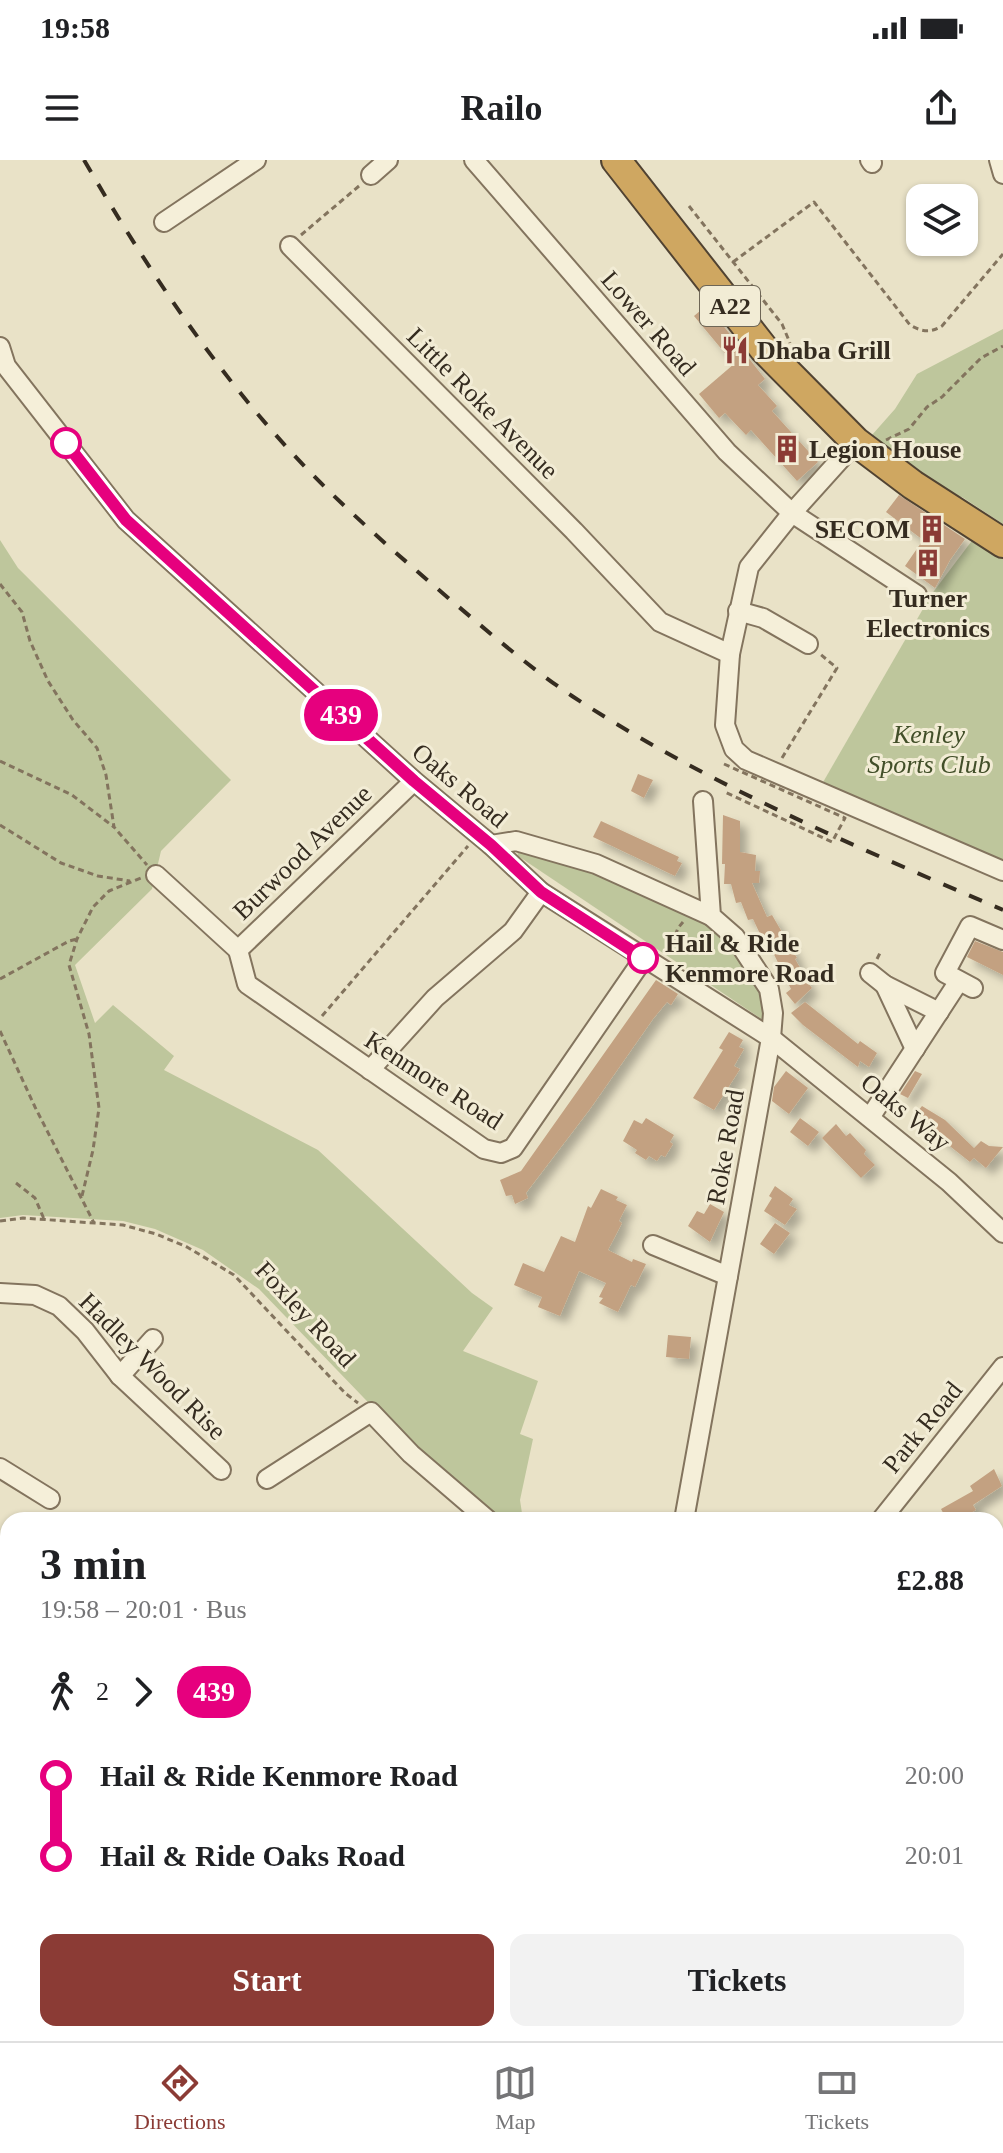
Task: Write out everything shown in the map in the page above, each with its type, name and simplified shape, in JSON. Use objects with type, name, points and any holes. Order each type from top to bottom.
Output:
[{"type":"highway","name":"A22","points":[[616,160],[764,349],[860,445],[913,485],[1003,543]]},
{"type":"street","points":[[164,222],[256,160]]},
{"type":"street","points":[[371,175],[388,160]]},
{"type":"street","name":"Lower Road","points":[[474,160],[727,452],[792,513],[917,595]]},
{"type":"street","points":[[999,160],[1003,174]]},
{"type":"street","name":"Little Roke Avenue","points":[[290,246],[563,520],[660,622],[730,654]]},
{"type":"street","name":"Oaks Road","points":[[0,347],[6,366],[126,520],[414,781],[485,839],[541,892],[771,1038]]},
{"type":"street","points":[[860,445],[792,513],[749,567],[730,654],[725,725],[734,749],[746,760],[1003,871]]},
{"type":"street","points":[[738,611],[763,618],[808,644]]},
{"type":"street","name":"Burwood Avenue","points":[[156,875],[238,950],[414,781]]},
{"type":"street","points":[[485,839],[516,841],[596,864],[711,916],[703,801]]},
{"type":"street","points":[[370,1070],[435,998],[513,931],[541,892]]},
{"type":"street","name":"Roke Road","points":[[685,1512],[773,1013],[769,989],[735,937],[711,916]]},
{"type":"street","points":[[871,1116],[959,981],[970,926],[1003,940]]},
{"type":"street","name":"Kenmore Road","points":[[238,950],[247,984],[484,1149],[501,1153],[513,1148],[644,958]]},
{"type":"street","points":[[870,973],[885,985],[939,1012]]},
{"type":"street","points":[[885,985],[915,1049]]},
{"type":"street","name":"Oaks Way","points":[[771,1038],[871,1116],[1003,1233]]},
{"type":"street","points":[[653,1245],[728,1276]]},
{"type":"street","name":"Hadley Wood Rise","points":[[0,1293],[35,1295],[59,1306],[85,1331],[120,1376],[221,1470]]},
{"type":"street","points":[[120,1376],[153,1339]]},
{"type":"street","name":"Park Road","points":[[887,1512],[1003,1367]]},
{"type":"street","points":[[267,1479],[371,1412],[411,1454],[479,1512]]},
{"type":"street","points":[[0,1468],[50,1499]]},
{"type":"path","points":[[290,246],[371,175]]},
{"type":"path","points":[[733,262],[814,202],[910,325],[919,331],[935,331],[1003,254]]},
{"type":"path","points":[[689,206],[782,324],[791,345]]},
{"type":"path","points":[[860,445],[909,429],[927,407],[942,397],[981,358],[1003,346]]},
{"type":"path","points":[[0,584],[22,612],[30,641],[48,681],[73,720],[97,748],[106,775],[114,827]]},
{"type":"path","points":[[786,752],[837,668],[808,644]]},
{"type":"path","points":[[0,761],[72,795],[114,827],[156,875]]},
{"type":"path","points":[[724,764],[845,818],[832,842],[725,792]]},
{"type":"path","points":[[0,825],[61,863],[98,876],[130,881],[109,891],[93,907],[77,939],[69,965],[89,1034],[99,1108],[82,1196]]},
{"type":"path","points":[[311,1029],[485,839]]},
{"type":"path","points":[[668,955],[678,928]]},
{"type":"path","points":[[0,979],[77,939]]},
{"type":"path","points":[[0,1031],[94,1223]]},
{"type":"path","points":[[16,1183],[35,1198],[44,1219]]},
{"type":"path","name":"Foxley Road","points":[[0,1221],[23,1218],[123,1225],[187,1247],[234,1275],[345,1393],[371,1412]]},
{"type":"green space","points":[[1003,329],[1003,524],[962,497],[949,496],[872,435],[895,409],[917,374]]},
{"type":"green space","name":"Kenley Sports Club","points":[[974,538],[1003,555],[1003,861],[822,784],[931,595]]},
{"type":"green space","points":[[0,540],[18,568],[231,780],[161,851],[152,889],[75,965],[95,1023],[113,1005],[174,1056],[164,1070],[318,1150],[472,1293],[493,1308],[463,1351],[538,1381],[520,1434],[533,1439],[520,1500],[522,1512],[488,1512],[415,1451],[259,1289],[203,1250],[155,1229],[123,1221],[23,1215],[0,1218]]},
{"type":"green space","points":[[516,841],[711,916],[769,989],[772,1026],[518,856]]},
{"type":"building","points":[[707,305],[765,379],[758,385],[777,406],[772,411],[818,462],[797,481],[751,430],[746,435],[725,413],[719,418],[699,394],[734,364],[694,316]]},
{"type":"building","name":"SECOM","points":[[899,495],[965,539],[935,588],[905,566],[923,540],[886,512]]},
{"type":"building","points":[[638,774],[653,780],[644,798],[631,791]]},
{"type":"building","points":[[723,815],[740,821],[740,852],[756,855],[755,871],[760,871],[759,883],[752,883],[767,917],[772,915],[797,958],[803,977],[812,988],[795,1004],[786,993],[791,989],[764,934],[761,936],[753,919],[748,920],[741,902],[736,903],[731,884],[724,884]]},
{"type":"building","points":[[601,821],[679,857],[677,861],[682,863],[675,876],[593,837]]},
{"type":"building","points":[[975,941],[1003,952],[1003,975],[967,957]]},
{"type":"building","points":[[656,980],[678,994],[671,1005],[667,1002],[653,1019],[526,1193],[528,1198],[515,1204],[512,1195],[506,1196],[500,1180],[521,1171]]},
{"type":"building","points":[[805,1002],[858,1044],[860,1041],[877,1053],[869,1067],[860,1061],[858,1067],[791,1013]]},
{"type":"building","points":[[729,1032],[743,1040],[739,1047],[744,1049],[734,1066],[740,1069],[714,1110],[693,1098],[723,1050],[719,1048]]},
{"type":"building","points":[[786,1071],[808,1088],[789,1114],[772,1101],[774,1087]]},
{"type":"building","points":[[915,1071],[922,1074],[908,1098],[900,1094]]},
{"type":"building","points":[[922,1106],[945,1120],[974,1148],[981,1141],[989,1146],[1003,1147],[986,1168],[974,1158],[970,1162],[913,1117]]},
{"type":"building","points":[[646,1118],[674,1135],[670,1142],[673,1144],[665,1157],[661,1155],[657,1161],[649,1156],[646,1160],[623,1141],[634,1120],[642,1124]]},
{"type":"building","points":[[800,1118],[819,1132],[808,1146],[790,1132]]},
{"type":"building","points":[[836,1124],[846,1136],[850,1133],[875,1165],[861,1178],[822,1138]]},
{"type":"building","points":[[775,1186],[793,1199],[789,1205],[797,1209],[785,1225],[764,1211]]},
{"type":"building","points":[[601,1189],[627,1205],[608,1250],[632,1262],[633,1259],[646,1264],[635,1287],[631,1285],[618,1312],[599,1303],[606,1283],[579,1271],[560,1316],[538,1307],[542,1297],[514,1285],[523,1263],[544,1272],[561,1236],[575,1242],[588,1206],[591,1208]]},
{"type":"building","points":[[710,1204],[724,1212],[710,1242],[688,1226],[697,1211],[704,1214]]},
{"type":"building","points":[[775,1223],[790,1233],[774,1254],[760,1244]]},
{"type":"building","points":[[668,1335],[691,1337],[689,1359],[666,1357]]},
{"type":"building","points":[[994,1469],[1002,1486],[973,1505],[976,1510],[972,1512],[943,1512],[941,1509],[973,1491],[970,1486]]},
{"type":"railway","points":[[84,160],[189,325],[280,439],[364,524],[511,650],[572,696],[675,758],[783,812],[1003,910]]},
{"type":"bus line","name":"439","points":[[66,443],[126,520],[414,781],[491,845],[541,892],[643,958]]},
{"type":"place","name":"Dhaba Grill","points":[[735,350]]},
{"type":"place","name":"Legion House","points":[[787,449]]},
{"type":"place","name":"SECOM","points":[[932,529]]},
{"type":"place","name":"Turner Electronics","points":[[928,563]]},
{"type":"place","name":"Hail & Ride Kenmore Road","points":[[643,958]]}]
